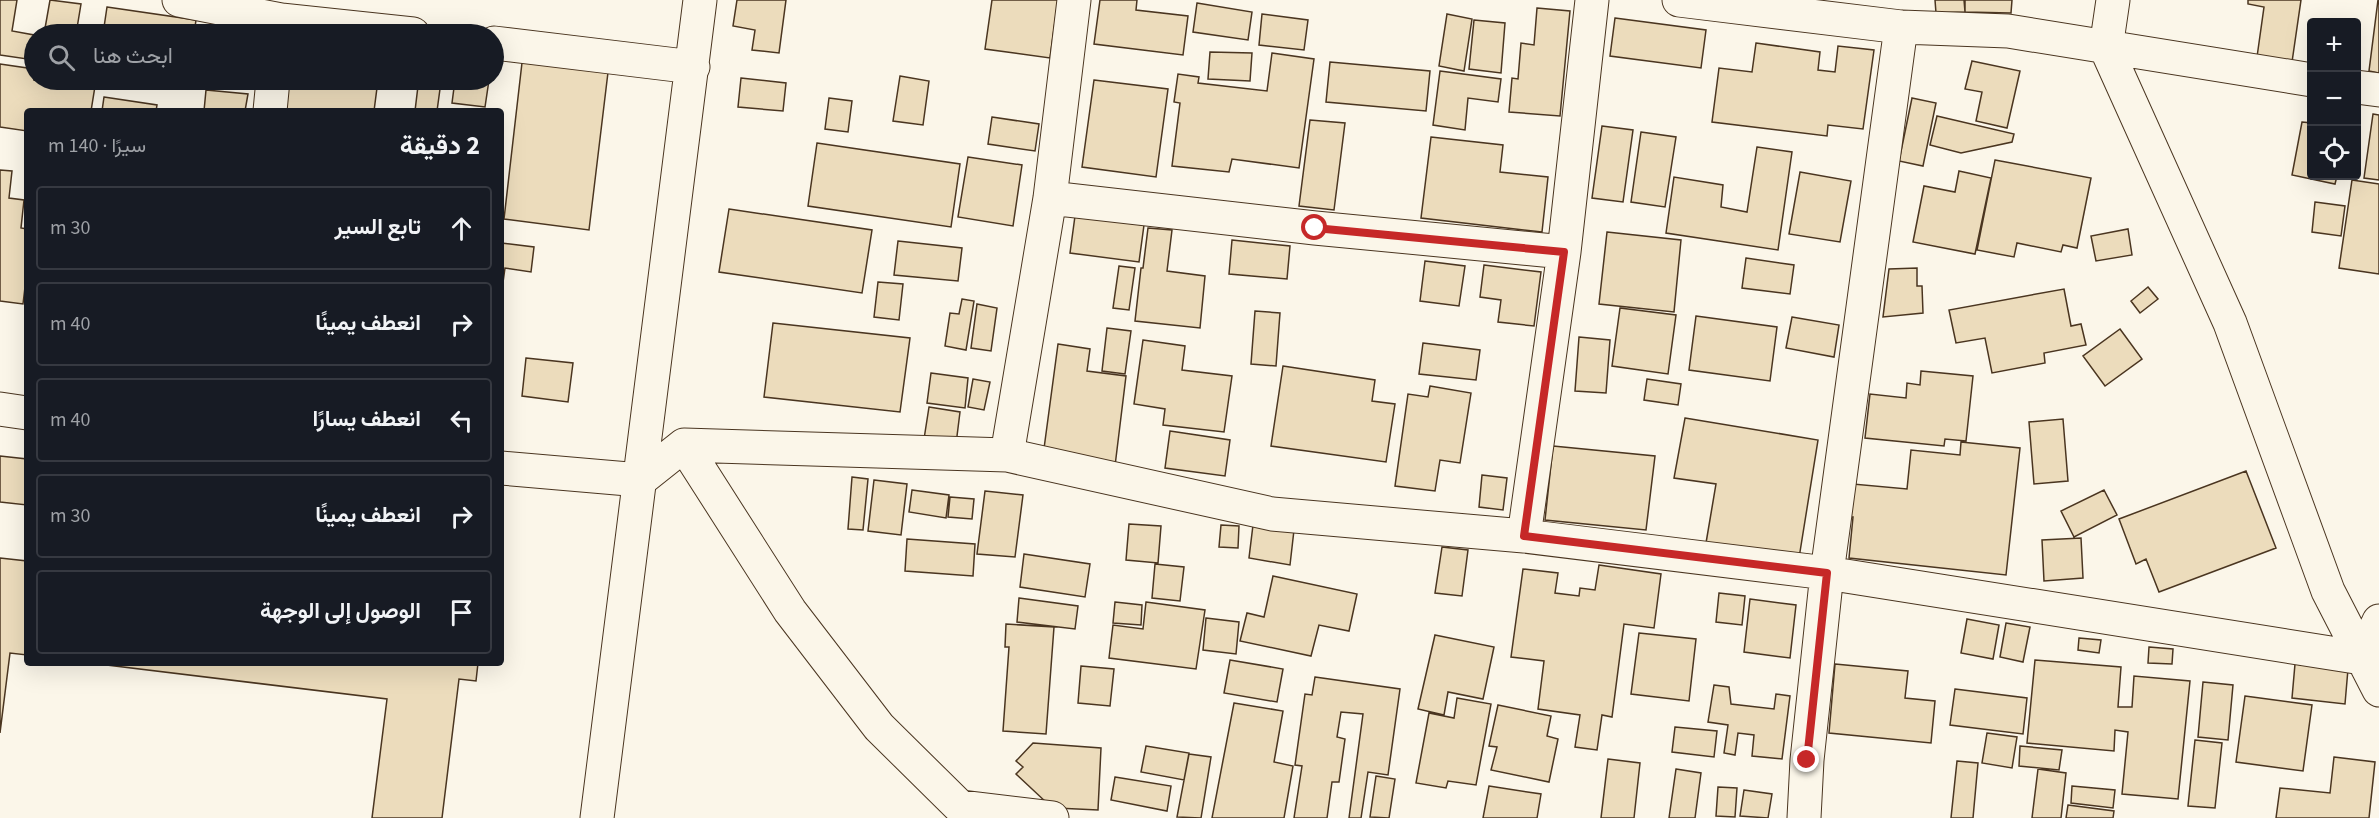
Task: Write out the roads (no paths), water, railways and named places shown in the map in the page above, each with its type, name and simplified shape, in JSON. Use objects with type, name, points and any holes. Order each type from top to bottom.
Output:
[{"type":"street","points":[[179,0],[281,18],[330,24]]},
{"type":"street","points":[[597,818],[700,0]]},
{"type":"street","points":[[1007,455],[1050,198],[1074,0]]},
{"type":"street","points":[[1524,536],[1564,252],[1592,0]]},
{"type":"street","points":[[1679,0],[1901,27],[2008,31],[2307,79]]},
{"type":"street","points":[[2113,0],[2106,48],[2230,323],[2328,591],[2379,690]]},
{"type":"street","points":[[1804,818],[1807,760],[1827,573],[1901,27]]},
{"type":"street","points":[[504,44],[693,67]]},
{"type":"street","points":[[2361,88],[2379,90]]},
{"type":"street","points":[[270,108],[272,90]]},
{"type":"street","points":[[1050,198],[1303,227],[1564,252]]},
{"type":"street","points":[[0,409],[24,413]]},
{"type":"street","points":[[504,468],[640,480],[684,445],[1007,455],[1272,514],[1524,536],[1827,573],[2362,658]]},
{"type":"street","points":[[684,445],[790,610],[872,718],[964,812],[1052,818]]},
{"type":"street","points":[[2362,658],[2379,621]]}]
